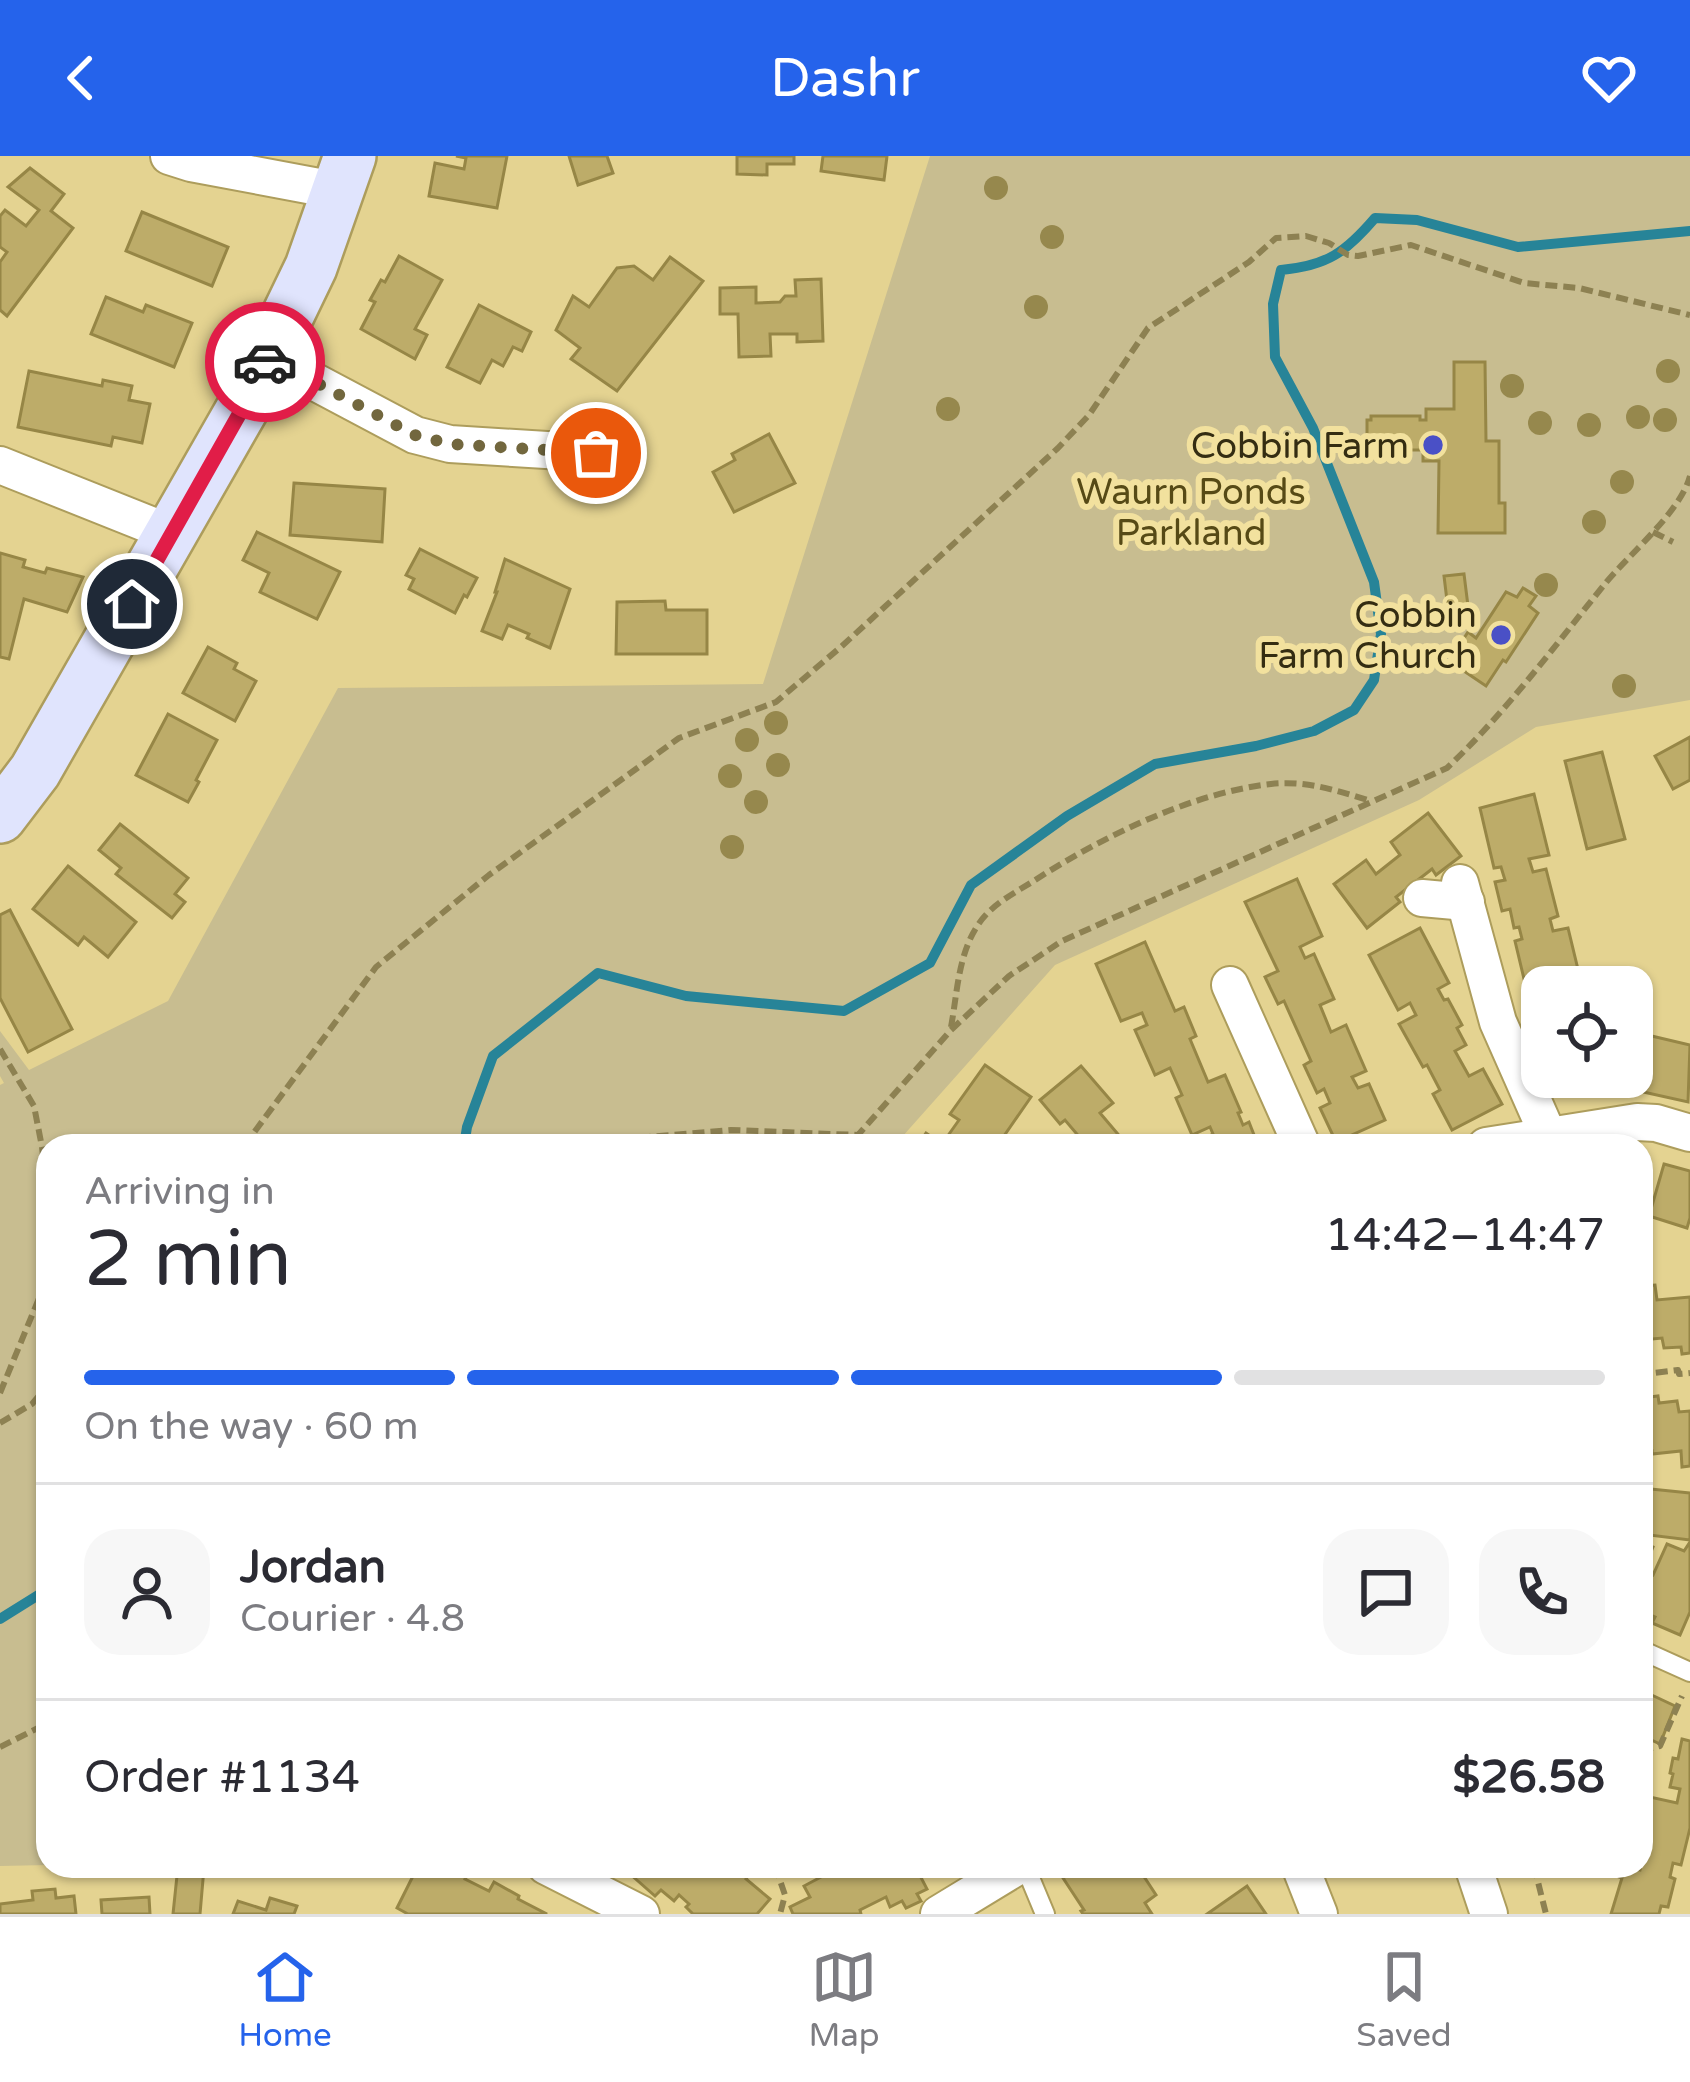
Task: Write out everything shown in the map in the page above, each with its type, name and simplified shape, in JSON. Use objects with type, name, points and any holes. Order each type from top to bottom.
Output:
[{"type":"street","points":[[0,818],[34,771],[245,404],[311,267],[345,173],[191,163],[169,156]]},
{"type":"street","points":[[268,357],[415,435],[450,444],[596,453]]},
{"type":"street","points":[[0,465],[172,534]]},
{"type":"street","points":[[1422,898],[1463,892],[1498,1022],[1548,1134]]},
{"type":"street","points":[[1230,985],[1297,1134]]},
{"type":"street","points":[[1555,1134],[1637,1122],[1690,1133]]},
{"type":"street","points":[[570,1878],[641,1914]]},
{"type":"street","points":[[939,1914],[1000,1878]]},
{"type":"street","points":[[1304,1878],[1318,1914]]},
{"type":"street","points":[[1477,1878],[1489,1914]]},
{"type":"lane","points":[[1653,1655],[1690,1672]]},
{"type":"lane","points":[[1027,1878],[1045,1914]]},
{"type":"path","points":[[253,1134],[376,967],[489,875],[680,738],[776,702],[1058,448],[1089,415],[1148,328],[1249,262],[1276,238],[1306,236],[1358,256],[1411,245],[1524,283],[1579,288],[1690,315]]},
{"type":"path","points":[[859,1134],[951,1030],[1009,976],[1062,941],[1447,768],[1490,728],[1606,582],[1653,532],[1690,476]]},
{"type":"path","points":[[1653,532],[1673,542]]},
{"type":"path","points":[[951,1030],[964,956],[974,930],[990,909],[1065,861],[1150,818],[1242,789],[1304,783],[1372,802]]},
{"type":"path","points":[[0,1049],[34,1106],[39,1134]]},
{"type":"path","points":[[685,1134],[731,1130],[833,1134]]},
{"type":"path","points":[[0,1393],[36,1306]]},
{"type":"path","points":[[1653,1372],[1690,1373]]},
{"type":"path","points":[[0,1423],[36,1398]]},
{"type":"path","points":[[1653,1748],[1660,1746],[1683,1694]]},
{"type":"path","points":[[0,1747],[36,1730]]},
{"type":"path","points":[[779,1878],[785,1895],[780,1914]]},
{"type":"path","points":[[1537,1878],[1546,1914]]},
{"type":"green space","name":"Waurn Ponds Parkland","points":[[930,156],[1690,156],[1690,700],[1536,727],[1419,800],[1055,965],[905,1134],[36,1134],[36,1865],[0,1866],[0,1085],[4,1083],[0,1031],[29,1070],[168,1001],[338,688],[763,684]]},
{"type":"building","points":[[456,156],[507,156],[497,208],[429,196],[435,163],[464,169],[466,158]]},
{"type":"building","points":[[569,156],[607,156],[613,173],[578,185]]},
{"type":"building","points":[[737,156],[794,156],[794,164],[767,164],[767,175],[737,174]]},
{"type":"building","points":[[823,156],[887,156],[884,180],[821,171]]},
{"type":"building","points":[[30,168],[64,194],[51,211],[73,228],[7,316],[0,310],[0,262],[7,252],[0,247],[0,216],[5,210],[26,226],[39,210],[8,187]]},
{"type":"building","points":[[142,212],[228,247],[212,286],[126,251]]},
{"type":"building","points":[[399,256],[442,280],[415,329],[427,335],[415,359],[361,329],[375,302],[370,300]]},
{"type":"building","points":[[670,257],[703,281],[617,391],[571,359],[580,348],[556,330],[573,296],[589,307],[617,268],[634,266],[653,280]]},
{"type":"building","points":[[821,279],[823,341],[797,342],[797,334],[770,334],[771,356],[739,357],[738,314],[720,314],[720,288],[756,287],[756,303],[780,302],[785,296],[796,296],[795,280]]},
{"type":"building","points":[[106,297],[143,312],[146,305],[192,323],[174,367],[91,334]]},
{"type":"building","points":[[479,305],[531,332],[522,351],[513,347],[503,366],[492,360],[480,383],[447,367]]},
{"type":"building","name":"Cobbin Farm","points":[[1454,362],[1485,362],[1486,441],[1499,441],[1499,503],[1505,503],[1505,533],[1438,533],[1439,461],[1423,461],[1423,450],[1367,450],[1371,416],[1426,420],[1426,409],[1454,409]]},
{"type":"building","points":[[29,371],[102,386],[103,380],[132,386],[129,400],[150,404],[142,443],[113,437],[111,446],[18,427]]},
{"type":"building","points":[[769,434],[795,483],[734,512],[713,472],[735,460],[732,454]]},
{"type":"building","points":[[294,483],[385,489],[382,542],[290,535]]},
{"type":"building","points":[[257,532],[340,572],[317,619],[260,592],[269,573],[243,560]]},
{"type":"building","points":[[420,549],[477,578],[455,613],[409,589],[414,579],[406,575]]},
{"type":"building","points":[[0,553],[25,560],[23,567],[83,577],[67,612],[24,599],[9,659],[0,657]]},
{"type":"building","points":[[505,559],[570,589],[550,648],[508,625],[502,639],[482,631]]},
{"type":"building","points":[[1464,574],[1469,614],[1449,617],[1444,576]]},
{"type":"building","name":"Cobbin Farm Church","points":[[1523,588],[1536,596],[1529,606],[1538,613],[1486,686],[1461,669],[1469,657],[1457,649],[1468,632],[1476,638],[1506,592],[1517,597]]},
{"type":"building","points":[[665,601],[666,610],[707,610],[707,654],[616,654],[617,602]]},
{"type":"building","points":[[208,647],[237,663],[234,669],[256,681],[235,721],[183,693]]},
{"type":"building","points":[[168,714],[217,740],[188,802],[136,775]]},
{"type":"building","points":[[1690,737],[1690,780],[1673,789],[1655,756]]},
{"type":"building","points":[[1602,752],[1625,839],[1587,849],[1565,761]]},
{"type":"building","points":[[1534,794],[1549,855],[1529,859],[1533,872],[1546,869],[1558,916],[1550,919],[1553,931],[1568,928],[1577,966],[1521,966],[1515,941],[1522,939],[1519,927],[1514,928],[1510,909],[1502,911],[1495,882],[1505,880],[1501,867],[1494,868],[1480,808]]},
{"type":"building","points":[[1428,813],[1461,856],[1436,875],[1432,869],[1367,928],[1334,884],[1366,860],[1376,874],[1400,855],[1391,842]]},
{"type":"building","points":[[120,824],[188,878],[175,894],[185,902],[172,918],[116,874],[121,868],[99,850]]},
{"type":"building","points":[[68,866],[136,922],[108,957],[84,937],[78,945],[33,909]]},
{"type":"building","points":[[1297,879],[1322,936],[1300,947],[1305,958],[1314,954],[1334,999],[1320,1005],[1331,1032],[1346,1025],[1366,1071],[1352,1077],[1358,1088],[1369,1084],[1385,1120],[1354,1134],[1332,1134],[1320,1108],[1330,1103],[1324,1089],[1317,1093],[1304,1065],[1311,1061],[1284,1001],[1278,1004],[1265,977],[1278,971],[1245,902]]},
{"type":"building","points":[[10,910],[72,1029],[28,1052],[0,998],[0,915]]},
{"type":"building","points":[[1420,928],[1449,983],[1438,989],[1462,1025],[1457,1028],[1466,1045],[1455,1051],[1469,1076],[1483,1069],[1502,1104],[1452,1130],[1433,1094],[1440,1090],[1399,1024],[1416,1015],[1410,1003],[1398,1010],[1369,955]]},
{"type":"building","points":[[1145,942],[1175,1011],[1184,1007],[1196,1036],[1190,1039],[1208,1082],[1225,1075],[1243,1125],[1249,1122],[1254,1134],[1213,1134],[1210,1127],[1192,1134],[1176,1098],[1182,1095],[1170,1068],[1155,1075],[1135,1030],[1147,1025],[1142,1013],[1121,1021],[1096,964]]},
{"type":"building","points":[[1653,1036],[1690,1045],[1688,1102],[1653,1094]]},
{"type":"building","points":[[985,1065],[1031,1097],[1005,1134],[949,1134],[959,1120],[950,1114]]},
{"type":"building","points":[[1081,1066],[1113,1103],[1100,1113],[1118,1134],[1077,1134],[1065,1120],[1060,1124],[1040,1100]]},
{"type":"building","points":[[1664,1164],[1690,1171],[1687,1228],[1653,1217]]},
{"type":"building","points":[[1653,1285],[1657,1300],[1690,1297],[1690,1353],[1682,1354],[1681,1347],[1664,1348],[1662,1338],[1653,1339]]},
{"type":"building","points":[[1658,1396],[1659,1403],[1677,1401],[1679,1412],[1690,1411],[1690,1466],[1682,1467],[1681,1451],[1653,1454],[1653,1397]]},
{"type":"building","points":[[1653,1489],[1690,1493],[1690,1540],[1653,1535]]},
{"type":"building","points":[[1690,1542],[1690,1612],[1680,1635],[1653,1623],[1653,1575],[1667,1544],[1684,1551]]},
{"type":"building","points":[[1653,1696],[1675,1706],[1660,1744],[1653,1741]]},
{"type":"building","points":[[1682,1739],[1690,1741],[1690,1828],[1681,1865],[1673,1863],[1670,1877],[1675,1879],[1668,1907],[1661,1906],[1659,1914],[1611,1914],[1622,1878],[1653,1878],[1653,1798],[1677,1803],[1680,1789],[1670,1787],[1670,1773],[1673,1758],[1678,1759]]},
{"type":"building","points":[[177,1878],[203,1878],[200,1914],[173,1914]]},
{"type":"building","points":[[412,1878],[465,1878],[489,1891],[494,1882],[547,1914],[408,1914],[397,1908]]},
{"type":"building","points":[[635,1878],[747,1878],[770,1899],[757,1914],[693,1914],[679,1895],[674,1901],[661,1890],[655,1896]]},
{"type":"building","points":[[819,1878],[921,1878],[927,1889],[917,1894],[921,1901],[906,1908],[902,1901],[890,1907],[886,1897],[860,1910],[861,1914],[793,1914],[790,1907],[810,1897],[804,1886]]},
{"type":"building","points":[[1063,1878],[1145,1878],[1156,1895],[1145,1903],[1152,1914],[1083,1914]]},
{"type":"building","points":[[1247,1886],[1266,1914],[1207,1914]]},
{"type":"building","points":[[55,1889],[56,1898],[74,1896],[76,1914],[0,1914],[0,1904],[33,1900],[32,1891]]},
{"type":"building","points":[[149,1897],[150,1914],[102,1914],[101,1900]]},
{"type":"building","points":[[270,1898],[297,1906],[294,1914],[233,1914],[238,1901],[266,1910]]},
{"type":"waterway","points":[[466,1134],[493,1056],[598,973],[686,996],[844,1011],[930,963],[971,885],[1067,816],[1155,764],[1314,731],[1354,710],[1374,680],[1381,634],[1374,582],[1313,428],[1275,357],[1273,304],[1281,270],[1334,255],[1375,218],[1417,220],[1518,247],[1690,231]]},
{"type":"waterway","points":[[0,1619],[36,1596]]},
{"type":"way so far","points":[[265,362],[268,357],[415,435],[450,444],[596,453]]},
{"type":"place","name":"Cobbin Farm","points":[[1433,445]]},
{"type":"place","name":"Cobbin Farm Church","points":[[1501,635]]},
{"type":"route","points":[[132,604],[265,362]]}]
